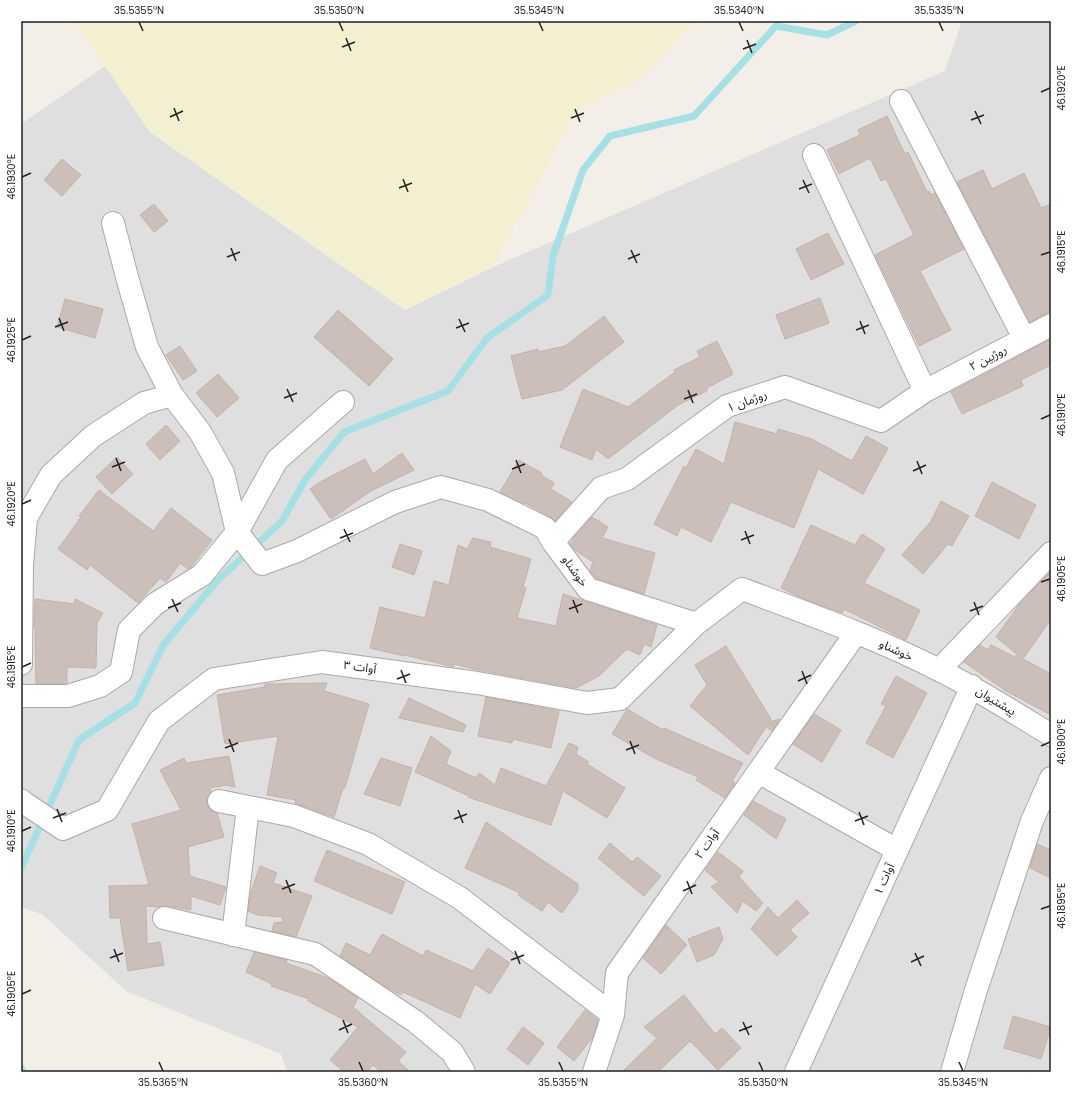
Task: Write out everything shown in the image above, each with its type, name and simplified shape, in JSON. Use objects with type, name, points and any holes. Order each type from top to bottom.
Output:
[{"type":"street","points":[[902,101],[1024,338]]},
{"type":"street","points":[[814,155],[925,391]]},
{"type":"street","points":[[113,223],[147,347],[172,395],[200,432],[222,472],[237,532]]},
{"type":"street","name":"روژبین ۲","points":[[925,391],[1051,325]]},
{"type":"street","name":"روژمان ۱","points":[[553,542],[601,488],[627,479],[727,406],[785,387],[881,421],[925,391]]},
{"type":"street","points":[[21,664],[23,517],[52,475],[93,436],[144,403],[172,395]]},
{"type":"street","points":[[21,696],[68,696],[100,686],[122,672],[129,630],[155,604],[202,575],[237,532],[277,460],[343,402]]},
{"type":"street","name":"خوشناو","points":[[237,532],[262,564],[298,551],[395,502],[441,487],[488,500],[545,528],[553,542],[588,590],[696,624],[742,589],[856,633],[940,670]]},
{"type":"street","points":[[940,670],[1051,553]]},
{"type":"street","name":"آوات ۳","points":[[22,802],[63,829],[107,810],[158,721],[214,679],[322,662],[477,684],[587,703],[620,699],[696,624]]},
{"type":"street","name":"آوات ۲","points":[[594,1072],[612,1015],[617,973],[856,633]]},
{"type":"street","name":"پیشتیوان","points":[[940,670],[972,686],[1051,735]]},
{"type":"street","name":"آوات ۱","points":[[796,1072],[972,686]]},
{"type":"street","points":[[758,772],[897,850]]},
{"type":"street","points":[[952,1072],[976,990],[1032,821],[1051,778]]},
{"type":"street","points":[[219,801],[294,816],[368,844],[460,898],[612,1015]]},
{"type":"street","points":[[233,934],[248,807]]},
{"type":"street","points":[[164,918],[315,954],[416,1022],[452,1052],[464,1072]]},
{"type":"shaded area","points":[[74,21],[696,21],[636,82],[576,111],[493,267],[405,310],[150,132]]},
{"type":"shaded area","points":[[962,21],[1051,21],[1051,1072],[287,1072],[281,1054],[126,991],[42,914],[21,907],[21,124],[105,66],[150,132],[405,310],[493,267],[945,71]]},
{"type":"building","points":[[887,116],[905,154],[908,152],[927,192],[929,191],[931,195],[935,193],[964,249],[920,271],[951,330],[919,346],[875,255],[914,235],[886,179],[881,181],[870,158],[839,174],[827,150],[860,135],[858,130]]},
{"type":"building","points":[[62,159],[81,175],[62,196],[44,180]]},
{"type":"building","points":[[983,170],[992,189],[1024,173],[1041,208],[1051,204],[1051,313],[1045,314],[1030,322],[957,182]]},
{"type":"building","points":[[154,204],[168,221],[154,232],[140,215]]},
{"type":"building","points":[[828,233],[844,264],[811,280],[796,249]]},
{"type":"building","points":[[820,298],[829,323],[785,339],[776,315]]},
{"type":"building","points":[[65,299],[103,309],[95,338],[57,327]]},
{"type":"building","points":[[338,310],[393,359],[369,386],[314,337]]},
{"type":"building","points":[[604,316],[624,342],[562,390],[522,399],[511,356],[538,349],[538,352],[565,346]]},
{"type":"building","points":[[1051,339],[1051,365],[1021,380],[1023,386],[962,414],[951,392]]},
{"type":"building","points":[[717,341],[733,374],[707,388],[707,391],[678,405],[608,459],[596,449],[592,460],[560,447],[583,389],[628,407],[675,372],[674,370],[700,357],[697,351]]},
{"type":"building","points":[[180,346],[197,371],[183,380],[166,355]]},
{"type":"building","points":[[218,374],[239,398],[217,417],[196,393]]},
{"type":"building","points":[[735,422],[777,434],[778,429],[812,439],[852,461],[866,436],[888,448],[863,494],[818,469],[794,528],[731,502],[711,542],[681,527],[677,536],[654,524],[684,466],[686,468],[696,449],[724,464]]},
{"type":"building","points":[[166,425],[180,441],[160,460],[146,444]]},
{"type":"building","points":[[402,453],[414,470],[371,491],[331,519],[310,489],[322,481],[365,459],[373,474]]},
{"type":"building","points":[[117,457],[133,474],[112,494],[96,477]]},
{"type":"building","points":[[519,460],[542,473],[541,475],[554,483],[551,489],[572,502],[555,521],[551,517],[525,503],[524,504],[500,492]]},
{"type":"building","points":[[992,482],[1036,505],[1019,539],[975,516]]},
{"type":"building","points":[[99,490],[153,531],[171,508],[212,540],[192,566],[188,569],[180,563],[166,582],[160,578],[138,603],[90,565],[87,570],[58,549],[81,517],[79,516]]},
{"type":"building","points":[[941,501],[969,516],[952,546],[948,544],[923,574],[902,555],[931,521]]},
{"type":"building","points":[[592,517],[608,527],[602,538],[655,553],[644,594],[596,578],[590,571],[593,562],[576,551],[570,544],[574,537]]},
{"type":"building","points":[[811,525],[855,545],[862,534],[885,549],[864,583],[920,610],[906,640],[844,609],[842,613],[804,599],[781,588]]},
{"type":"building","points":[[473,538],[491,542],[490,547],[531,559],[523,587],[526,588],[517,618],[556,626],[563,594],[657,625],[651,647],[644,644],[640,655],[627,649],[599,676],[576,688],[478,670],[454,664],[454,667],[370,648],[380,607],[425,618],[434,581],[449,585],[458,545],[467,549]]},
{"type":"building","points":[[400,544],[422,551],[414,575],[392,567]]},
{"type":"building","points":[[1051,571],[1051,619],[1023,659],[1051,674],[1051,715],[1006,691],[964,662],[980,645],[988,650],[991,645],[1015,657],[1016,655],[1019,656],[996,637],[1018,606]]},
{"type":"building","points":[[35,599],[74,604],[75,599],[103,613],[97,623],[96,668],[67,667],[67,683],[36,684],[34,627]]},
{"type":"building","points":[[726,646],[771,719],[769,722],[780,719],[772,731],[766,727],[748,755],[690,706],[707,685],[695,665]]},
{"type":"building","points":[[896,676],[927,693],[893,758],[866,743],[886,706],[881,704]]},
{"type":"building","points":[[327,683],[324,691],[369,704],[345,788],[343,788],[334,817],[295,803],[296,800],[267,795],[278,736],[225,744],[217,695],[265,687],[265,684]]},
{"type":"building","points":[[486,697],[559,711],[551,748],[513,739],[512,743],[478,736]]},
{"type":"building","points":[[409,698],[466,725],[463,732],[399,718]]},
{"type":"building","points":[[627,709],[663,730],[664,728],[743,763],[732,781],[735,783],[725,798],[696,780],[698,777],[656,759],[612,734]]},
{"type":"building","points":[[814,714],[841,730],[822,762],[793,744]]},
{"type":"building","points":[[431,736],[451,751],[446,764],[476,778],[479,773],[495,785],[501,768],[546,786],[569,743],[578,747],[576,754],[589,762],[587,764],[625,788],[607,818],[563,791],[551,825],[468,797],[469,796],[415,772]]},
{"type":"building","points":[[229,756],[235,787],[226,785],[210,788],[211,792],[207,799],[207,805],[210,810],[217,813],[224,837],[188,847],[190,876],[226,887],[220,905],[191,896],[191,910],[167,906],[146,906],[147,944],[160,942],[164,965],[128,971],[120,918],[110,918],[109,886],[149,885],[132,824],[181,810],[160,770],[184,758],[186,763]]},
{"type":"building","points":[[381,758],[412,768],[400,806],[364,794]]},
{"type":"building","points":[[753,801],[786,819],[776,839],[744,815]]},
{"type":"building","points":[[486,822],[578,884],[578,891],[562,913],[548,902],[542,911],[518,895],[520,893],[465,868]]},
{"type":"building","points":[[610,843],[632,862],[637,857],[661,876],[644,896],[598,858]]},
{"type":"building","points":[[1037,844],[1051,850],[1051,878],[1030,868]]},
{"type":"building","points":[[327,850],[405,882],[392,914],[314,881]]},
{"type":"building","points":[[718,852],[743,871],[739,877],[763,903],[756,911],[743,901],[737,913],[711,887],[719,882],[705,870]]},
{"type":"building","points":[[260,866],[277,873],[273,883],[312,896],[296,937],[272,931],[274,923],[283,922],[282,917],[258,915],[248,911],[251,892]]},
{"type":"building","points":[[797,900],[809,913],[790,930],[797,937],[777,956],[751,929],[768,907],[778,918]]},
{"type":"building","points":[[666,925],[687,945],[661,974],[643,958]]},
{"type":"building","points":[[719,927],[723,939],[714,955],[697,962],[688,939]]},
{"type":"building","points":[[382,934],[423,956],[426,950],[473,971],[488,948],[510,963],[490,994],[475,984],[460,1018],[403,992],[401,995],[383,985],[340,956],[346,943],[370,955]]},
{"type":"building","points":[[254,952],[287,960],[286,963],[328,978],[358,998],[353,1007],[406,1052],[398,1061],[410,1072],[381,1072],[373,1065],[367,1072],[344,1072],[330,1060],[358,1027],[308,1001],[309,999],[271,986],[272,984],[246,972]]},
{"type":"building","points":[[684,995],[715,1034],[722,1028],[741,1048],[718,1070],[690,1041],[658,1072],[622,1072],[657,1038],[644,1027]]},
{"type":"building","points":[[585,1010],[598,1020],[593,1037],[574,1061],[557,1047]]},
{"type":"building","points":[[1013,1016],[1051,1027],[1041,1059],[1004,1048]]},
{"type":"building","points":[[523,1027],[544,1043],[528,1065],[507,1049]]},
{"type":"waterway","points":[[21,868],[79,740],[135,703],[164,644],[217,581],[282,521],[305,480],[344,432],[448,391],[487,338],[548,295],[553,256],[583,170],[610,136],[694,116],[776,26],[827,35],[856,21]]},
{"type":"waterway","points":[[21,1068],[23,1072]]}]
